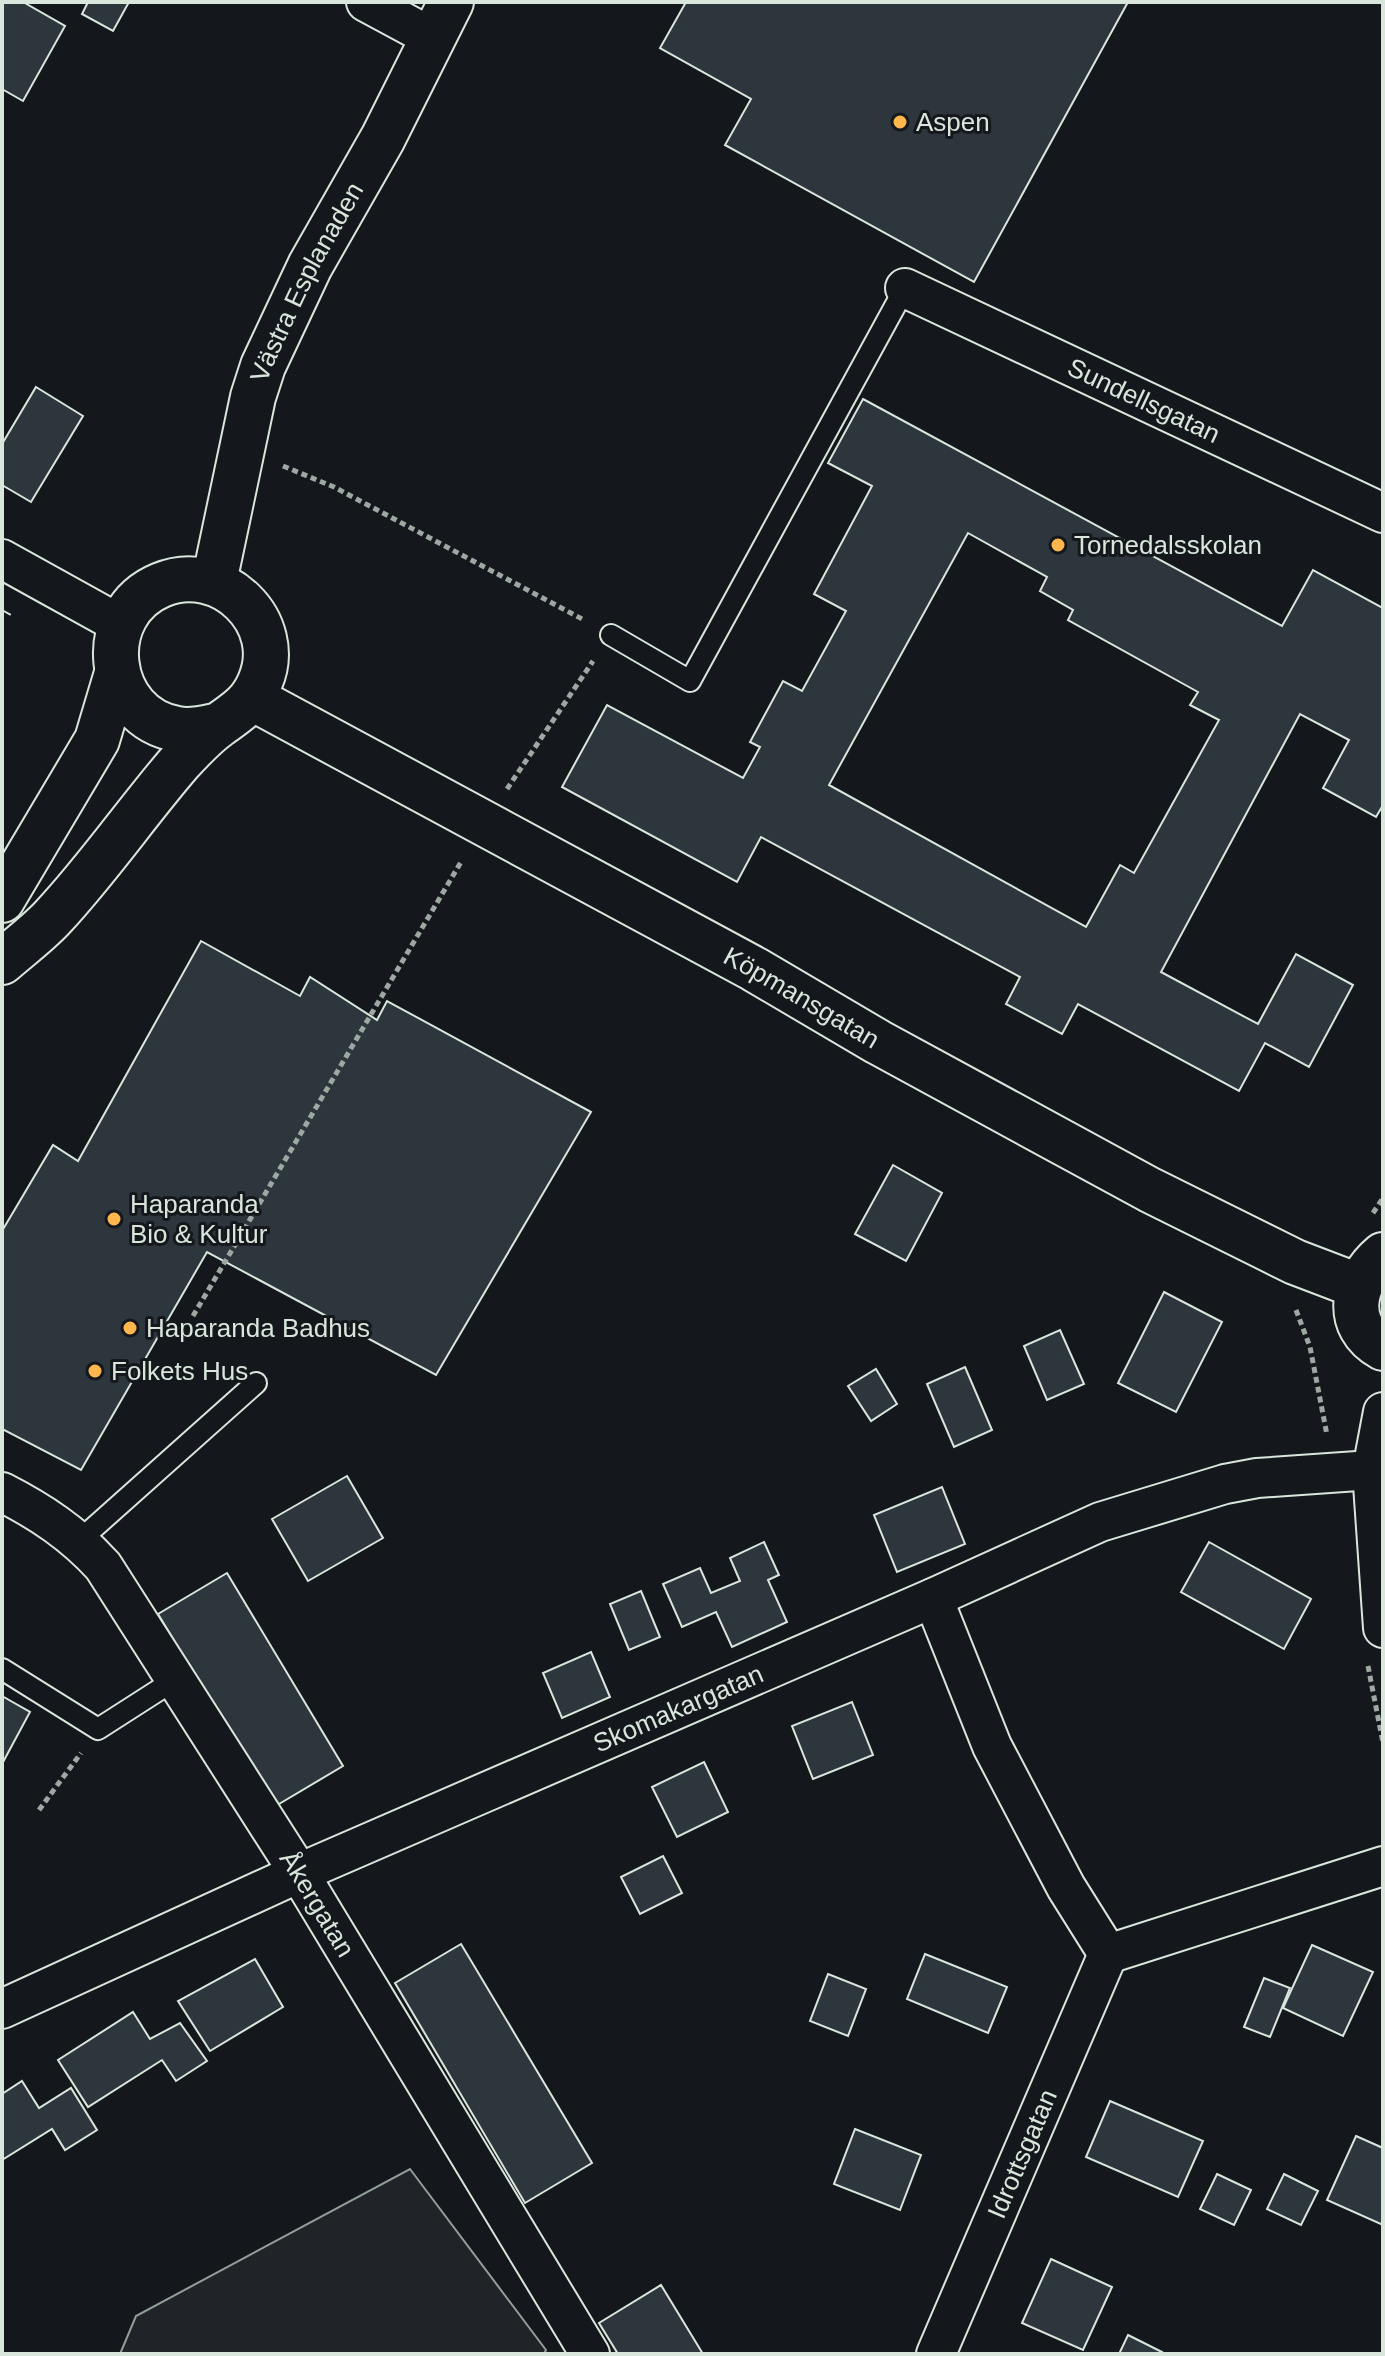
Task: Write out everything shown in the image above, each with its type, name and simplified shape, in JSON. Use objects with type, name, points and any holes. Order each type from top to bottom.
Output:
[{"type":"street","points":[[366,2],[441,20]]},
{"type":"street","name":"Västra Esplanaden","points":[[214,582],[253,397],[275,337],[310,266],[383,138],[441,20]]},
{"type":"street","name":"Sundellsgatan","points":[[905,288],[1383,513]]},
{"type":"street","points":[[2,559],[121,625]]},
{"type":"street","points":[[2,962],[52,918],[182,760],[219,725],[238,714],[252,698],[264,668],[264,636],[255,616],[242,600],[214,582],[182,580],[161,585],[143,596],[128,611],[121,625],[115,652],[117,673],[125,693],[138,710],[156,722],[177,729],[198,730],[219,725]]},
{"type":"street","points":[[2,900],[97,740],[117,673]]},
{"type":"street","name":"Köpmansgatan","points":[[252,698],[754,969],[906,1057],[1150,1190],[1295,1262],[1370,1271]]},
{"type":"street","points":[[1370,1271],[1357,1312],[1363,1328],[1383,1348]]},
{"type":"street","points":[[1383,1412],[1372,1470],[1383,1628]]},
{"type":"street","name":"Skomakargatan","points":[[2,2009],[299,1873],[933,1598],[1100,1522],[1225,1484],[1257,1478],[1372,1470]]},
{"type":"street","name":"Åkergatan","points":[[2,1492],[31,1507],[80,1540],[103,1566],[299,1873],[590,2354]]},
{"type":"street","points":[[933,1598],[992,1746],[1066,1887],[1108,1954],[1383,1866]]},
{"type":"street","name":"Idrottsgatan","points":[[936,2354],[1108,1954]]},
{"type":"lane","points":[[611,635],[690,681],[905,288]]},
{"type":"lane","points":[[80,1540],[256,1383]]},
{"type":"lane","points":[[2,1669],[98,1729],[176,1679]]},
{"type":"path","points":[[193,1316],[484,824],[611,635],[334,487],[241,450]]},
{"type":"path","points":[[39,1810],[98,1729]]},
{"type":"shaded area","points":[[410,2169],[546,2350],[544,2354],[120,2354],[136,2316]]},
{"type":"building","points":[[2,2],[23,2],[65,26],[23,101],[2,89]]},
{"type":"building","points":[[88,2],[129,2],[113,31],[82,14]]},
{"type":"building","name":"Aspen","points":[[686,2],[1128,2],[974,282],[725,145],[751,99],[660,48]]},
{"type":"building","points":[[36,387],[83,416],[31,502],[2,485],[2,444]]},
{"type":"building","points":[[863,399],[1282,626],[1313,570],[1383,608],[1383,805],[1376,817],[1323,788],[1349,740],[1300,714],[1161,972],[1258,1024],[1296,954],[1353,985],[1309,1067],[1265,1043],[1239,1091],[1078,1004],[1062,1034],[1006,1004],[1020,977],[761,837],[737,882],[562,787],[607,705],[743,778],[760,747],[750,742],[783,681],[802,691],[846,611],[814,594],[872,486],[828,463]],"holes":[[[968,533],[1047,577],[1040,591],[1073,610],[1068,620],[1198,692],[1190,705],[1219,720],[1134,873],[1120,865],[1086,927],[829,785]]]},
{"type":"building","points":[[201,941],[300,996],[310,977],[377,1020],[387,1001],[591,1112],[436,1375],[207,1252],[81,1470],[2,1429],[2,1231],[53,1145],[78,1161]]},
{"type":"building","points":[[893,1165],[942,1193],[906,1261],[855,1234]]},
{"type":"building","points":[[1164,1292],[1222,1322],[1176,1412],[1118,1383]]},
{"type":"building","points":[[1060,1330],[1084,1384],[1047,1400],[1024,1346]]},
{"type":"building","points":[[965,1367],[992,1430],[954,1447],[927,1384]]},
{"type":"building","points":[[876,1369],[897,1404],[871,1421],[848,1386]]},
{"type":"building","points":[[347,1476],[383,1538],[308,1581],[272,1519]]},
{"type":"building","points":[[942,1487],[965,1544],[897,1572],[874,1515]]},
{"type":"building","points":[[764,1542],[779,1575],[768,1580],[787,1622],[732,1647],[716,1612],[682,1627],[663,1584],[700,1568],[711,1593],[740,1581],[730,1558]]},
{"type":"building","points":[[1209,1542],[1311,1599],[1284,1649],[1181,1592]]},
{"type":"building","points":[[227,1573],[343,1766],[274,1807],[158,1614]]},
{"type":"building","points":[[641,1591],[660,1637],[629,1650],[610,1604]]},
{"type":"building","points":[[591,1652],[610,1697],[562,1718],[543,1673]]},
{"type":"building","points":[[2,1696],[30,1712],[2,1764]]},
{"type":"building","points":[[852,1702],[873,1755],[813,1779],[792,1726]]},
{"type":"building","points":[[704,1762],[728,1812],[677,1837],[652,1787]]},
{"type":"building","points":[[663,1856],[682,1893],[640,1914],[621,1877]]},
{"type":"building","points":[[461,1944],[592,2163],[525,2203],[395,1983]]},
{"type":"building","points":[[1312,1945],[1373,1972],[1343,2036],[1283,2008]]},
{"type":"building","points":[[925,1954],[1007,1987],[988,2033],[907,1999]]},
{"type":"building","points":[[255,1959],[283,2007],[210,2051],[178,2001]]},
{"type":"building","points":[[828,1974],[866,1989],[848,2036],[810,2021]]},
{"type":"building","points":[[1264,1978],[1290,1988],[1270,2037],[1244,2027]]},
{"type":"building","points":[[133,2012],[150,2039],[180,2023],[207,2061],[176,2081],[162,2060],[88,2107],[58,2060]]},
{"type":"building","points":[[22,2081],[39,2108],[71,2088],[97,2130],[65,2150],[52,2129],[2,2160],[2,2094]]},
{"type":"building","points":[[1110,2101],[1203,2141],[1178,2197],[1086,2157]]},
{"type":"building","points":[[855,2129],[921,2155],[900,2210],[834,2184]]},
{"type":"building","points":[[1356,2136],[1383,2148],[1383,2225],[1327,2200]]},
{"type":"building","points":[[1217,2174],[1251,2190],[1234,2225],[1200,2209]]},
{"type":"building","points":[[1284,2174],[1318,2191],[1301,2225],[1267,2209]]},
{"type":"building","points":[[1051,2259],[1112,2287],[1083,2350],[1022,2323]]},
{"type":"building","points":[[661,2285],[703,2354],[618,2354],[599,2323]]},
{"type":"building","points":[[1128,2335],[1162,2352],[1161,2354],[1119,2354]]},
{"type":"fence","points":[[2,610],[11,615]]},
{"type":"place","name":"Aspen","points":[[900,122]]},
{"type":"place","name":"Tornedalsskolan","points":[[1058,545]]},
{"type":"place","name":"Haparanda Bio & Kultur","points":[[114,1219]]},
{"type":"place","name":"Haparanda Badhus","points":[[130,1328]]},
{"type":"place","name":"Folkets Hus","points":[[95,1371]]}]
